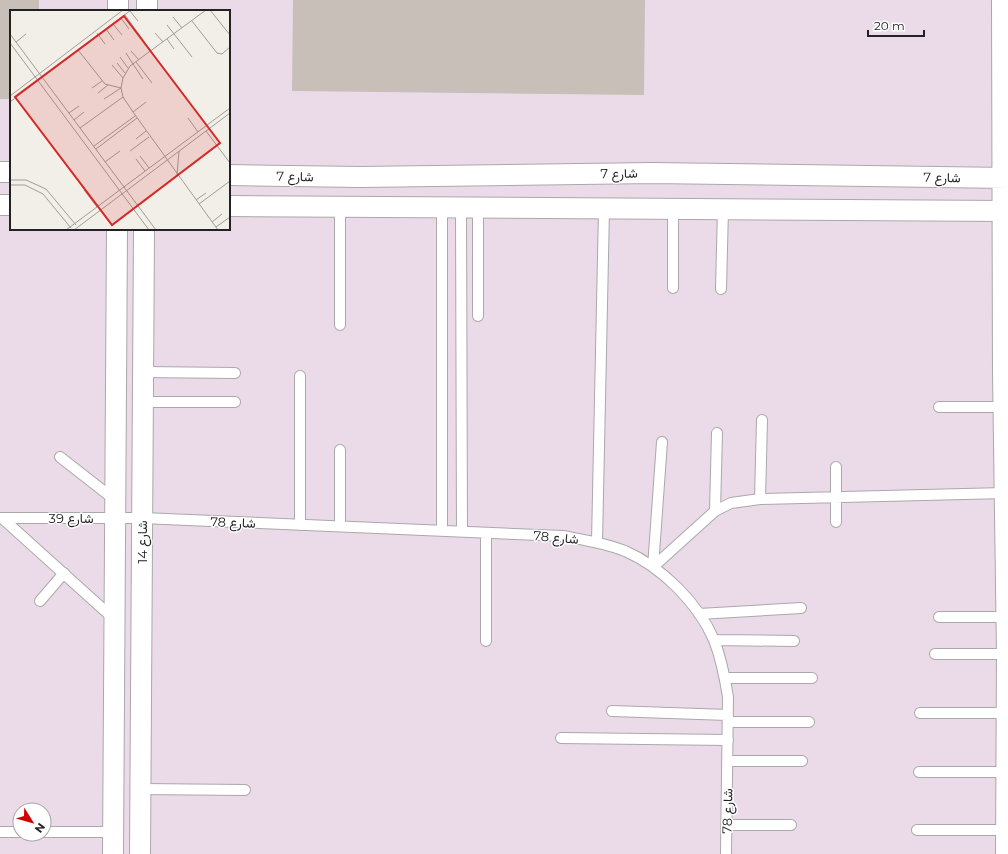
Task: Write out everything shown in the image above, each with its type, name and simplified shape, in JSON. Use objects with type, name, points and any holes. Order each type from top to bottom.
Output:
[{"type":"street","points":[[1002,0],[1006,178],[1006,372],[1004,407],[1007,617],[1006,854]]},
{"type":"street","name":"شارع 7","points":[[230,175],[360,177],[652,173],[1006,178]]},
{"type":"street","points":[[230,206],[1006,211]]},
{"type":"street","name":"شارع 14","points":[[113,854],[117,230]]},
{"type":"street","name":"شارع 14","points":[[140,854],[144,230]]},
{"type":"lane","points":[[340,207],[340,324]]},
{"type":"lane","points":[[460,208],[478,316]]},
{"type":"lane","points":[[442,531],[460,208]]},
{"type":"lane","points":[[460,208],[462,532]]},
{"type":"lane","points":[[597,542],[604,209]]},
{"type":"lane","points":[[673,209],[673,288]]},
{"type":"lane","points":[[721,289],[723,209]]},
{"type":"lane","points":[[143,372],[235,373]]},
{"type":"lane","points":[[300,376],[300,525]]},
{"type":"lane","points":[[143,402],[235,402]]},
{"type":"lane","points":[[940,407],[1004,407]]},
{"type":"lane","points":[[760,498],[762,420]]},
{"type":"lane","points":[[715,512],[717,433]]},
{"type":"lane","points":[[653,567],[662,442]]},
{"type":"lane","points":[[340,450],[340,526]]},
{"type":"lane","points":[[60,457],[115,509]]},
{"type":"lane","points":[[836,468],[836,522]]},
{"type":"lane","points":[[653,567],[715,512],[732,503],[760,498],[836,498],[1005,493]]},
{"type":"lane","name":"شارع 39","points":[[1,518],[115,509],[142,518]]},
{"type":"lane","points":[[1,518],[114,619]]},
{"type":"lane","name":"شارع 78","points":[[142,518],[563,536],[597,542],[626,552],[653,567],[678,588],[699,614],[714,640],[725,678],[728,718],[726,854]]},
{"type":"lane","points":[[486,533],[486,641]]},
{"type":"lane","points":[[40,601],[64,573]]},
{"type":"lane","points":[[699,614],[801,608]]},
{"type":"lane","points":[[939,617],[1007,617]]},
{"type":"lane","points":[[714,640],[794,641]]},
{"type":"lane","points":[[934,654],[1007,654]]},
{"type":"lane","points":[[725,678],[812,678]]},
{"type":"lane","points":[[612,711],[809,722]]},
{"type":"lane","points":[[920,713],[1007,714]]},
{"type":"lane","points":[[561,738],[728,740]]},
{"type":"lane","points":[[727,761],[802,761]]},
{"type":"lane","points":[[919,772],[1006,772]]},
{"type":"lane","points":[[140,789],[245,790]]},
{"type":"lane","points":[[727,825],[791,826]]},
{"type":"lane","points":[[917,830],[1006,830]]},
{"type":"lane","points":[[0,832],[12,832]]},
{"type":"lane","points":[[52,832],[113,832]]},
{"type":"shaded area","points":[[0,0],[1008,0],[1008,854],[0,854]]},
{"type":"building","points":[[0,0],[39,0],[39,10],[10,10],[10,99],[0,99]]},
{"type":"building","points":[[293,0],[645,0],[644,95],[292,91]]}]
